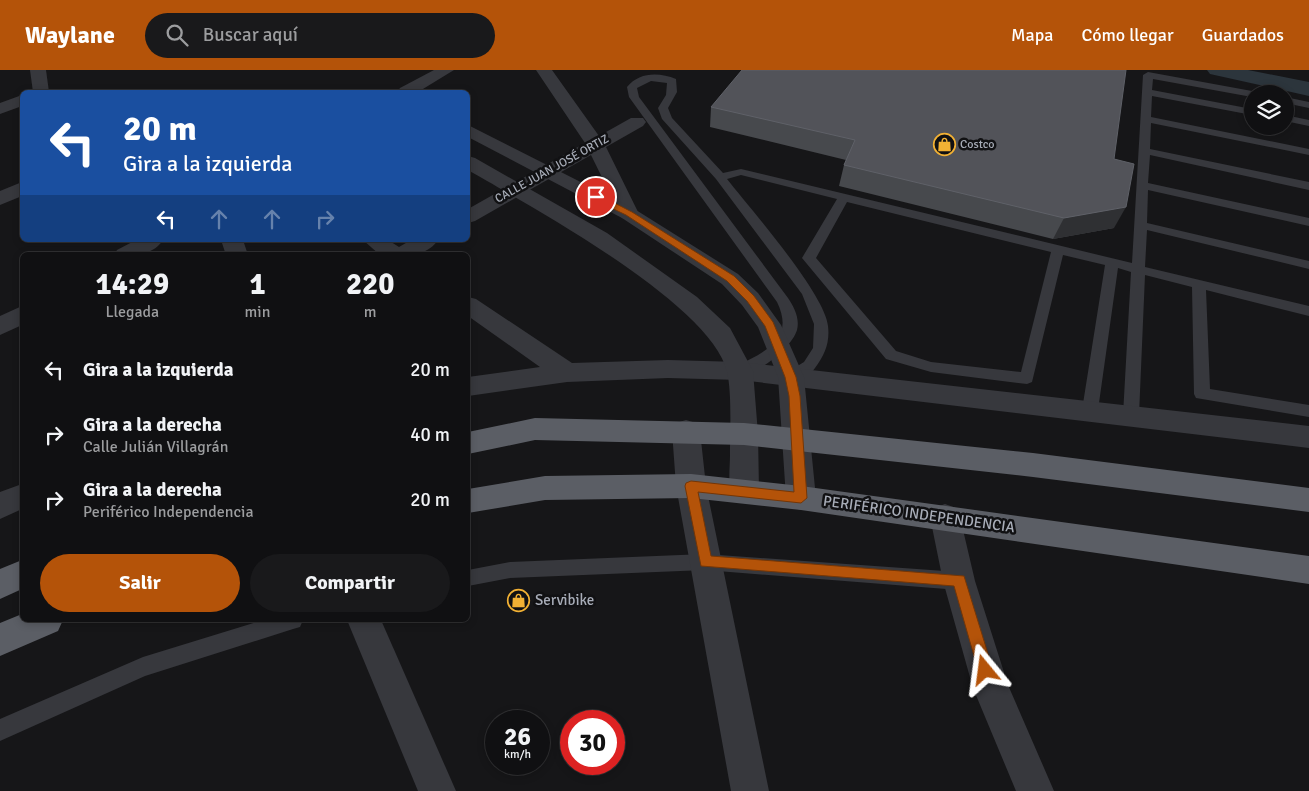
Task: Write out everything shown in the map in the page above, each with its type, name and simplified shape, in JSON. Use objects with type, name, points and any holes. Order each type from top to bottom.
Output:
[{"type":"highway","points":[[470,443],[535,429],[686,431],[744,434],[797,438],[1301,496]]},
{"type":"highway","name":"PERIFÉRICO INDEPENDENCIA","points":[[470,501],[545,488],[691,486],[801,498],[1309,570]]},
{"type":"highway","points":[[0,584],[20,575]]},
{"type":"highway","points":[[0,640],[41,622]]},
{"type":"street","points":[[38,70],[41,90]]},
{"type":"street","points":[[410,90],[446,70]]},
{"type":"street","points":[[544,70],[596,145],[629,214]]},
{"type":"street","points":[[0,110],[20,101]]},
{"type":"street","name":"CALLE JUAN JOSÉ ORTIZ","points":[[470,216],[637,122]]},
{"type":"street","points":[[470,131],[629,214],[730,279],[750,299],[769,325],[780,347],[791,377],[801,498]]},
{"type":"street","points":[[470,163],[599,238],[689,303],[721,334],[740,372],[744,434],[744,492]]},
{"type":"street","points":[[0,199],[20,189]]},
{"type":"street","points":[[130,252],[148,242]]},
{"type":"street","points":[[377,242],[391,252]]},
{"type":"street","points":[[406,252],[424,242]]},
{"type":"street","points":[[470,306],[567,373]]},
{"type":"street","points":[[0,327],[20,315]]},
{"type":"street","points":[[470,386],[567,373],[676,369],[740,372],[1090,410],[1309,437]]},
{"type":"street","points":[[686,431],[691,486],[750,791]]},
{"type":"street","points":[[0,506],[20,497]]},
{"type":"street","points":[[945,518],[959,580],[991,688],[1035,791]]},
{"type":"street","points":[[365,622],[437,791]]},
{"type":"lane","points":[[1131,415],[1148,75],[1244,93]]},
{"type":"lane","points":[[740,372],[780,347],[787,336],[790,320],[784,301],[634,97],[632,87],[637,81],[666,78],[672,81],[674,87],[671,96],[663,108],[667,119],[720,177],[808,292],[820,324],[820,348],[809,366],[791,377]]},
{"type":"lane","points":[[1148,92],[1244,110]]},
{"type":"lane","points":[[1294,102],[1309,105]]},
{"type":"lane","points":[[1146,119],[1309,152]]},
{"type":"lane","points":[[1294,120],[1309,123]]},
{"type":"lane","points":[[1145,151],[1309,186]]},
{"type":"lane","points":[[720,177],[742,172],[1309,311]]},
{"type":"lane","points":[[1143,185],[1309,222]]},
{"type":"lane","points":[[844,197],[809,258],[891,355],[931,367],[1027,378],[1058,248]]},
{"type":"lane","points":[[1141,225],[1309,265]]},
{"type":"lane","points":[[1090,410],[1112,262]]},
{"type":"lane","points":[[1199,283],[1202,394],[1309,410]]},
{"type":"lane","points":[[470,578],[510,570],[705,562],[959,580]]},
{"type":"lane","points":[[0,730],[143,667],[287,622]]},
{"type":"building","name":"Costco","points":[[742,70],[1126,70],[1114,159],[1134,164],[1126,207],[1064,218],[844,165],[855,140],[711,107]]},
{"type":"waterway","points":[[1217,70],[1309,89]]},
{"type":"place","name":"Costco","points":[[944,144]]},
{"type":"place","name":"Servibike","points":[[519,600]]},
{"type":"route","points":[[596,197],[629,214],[730,279],[750,299],[769,325],[780,347],[791,377],[801,498],[691,486],[705,562],[959,580],[985,670]]}]
